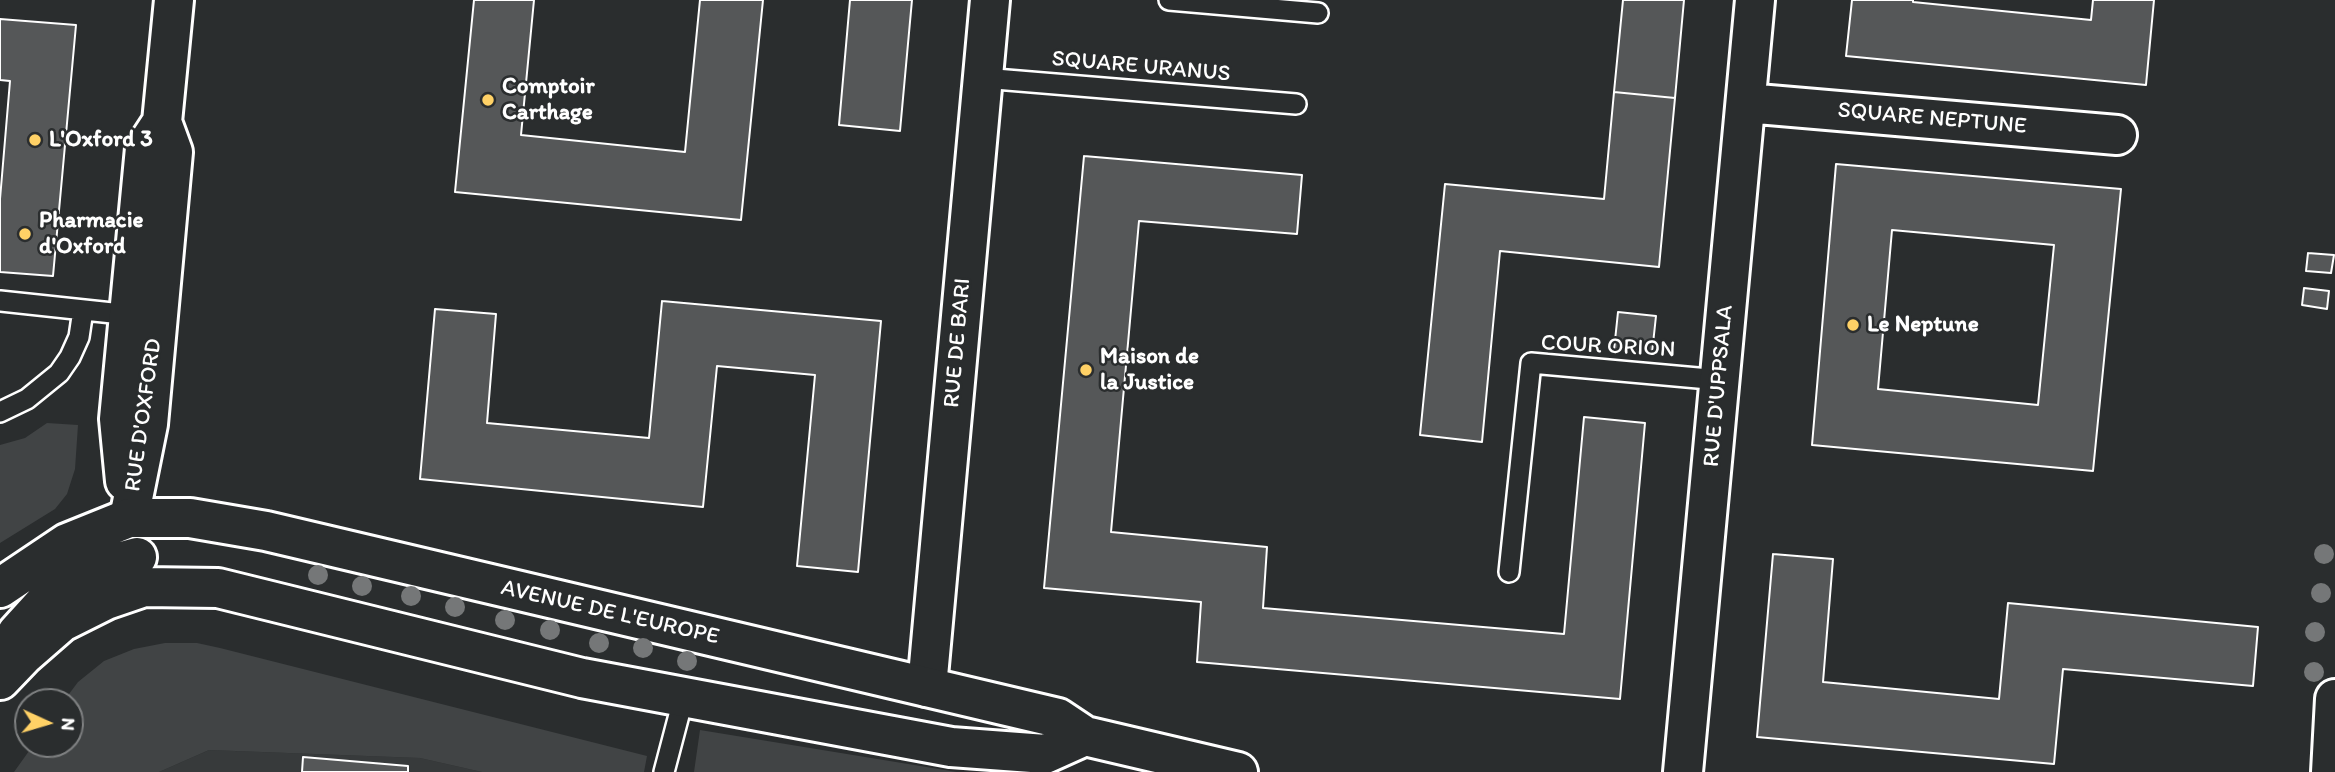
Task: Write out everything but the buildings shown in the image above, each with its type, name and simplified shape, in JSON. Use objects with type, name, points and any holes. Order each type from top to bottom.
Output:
[{"type":"street","name":"RUE D'OXFORD","points":[[129,518],[148,424],[173,152],[162,122],[174,0]]},
{"type":"street","name":"RUE DE BARI","points":[[771,712],[797,692],[922,716],[927,687],[990,0]]},
{"type":"street","name":"RUE D'UPPSALA","points":[[1683,772],[1755,0]]},
{"type":"street","name":"SQUARE NEPTUNE","points":[[1746,103],[2118,135]]},
{"type":"street","name":"RUE D'OXFORD","points":[[129,518],[119,419],[145,148],[162,122]]},
{"type":"street","name":"AVENUE DE L'EUROPE","points":[[129,518],[190,518],[265,531],[1058,718],[1085,736],[1238,772]]},
{"type":"street","points":[[0,588],[67,543],[129,518],[141,572]]},
{"type":"street","points":[[0,664],[17,633],[47,600],[93,569],[141,572],[218,588],[582,678],[951,747],[1045,754],[1085,736]]},
{"type":"street","points":[[0,680],[62,622],[106,600],[141,572]]},
{"type":"street","points":[[2331,772],[2335,699]]},
{"type":"lane","points":[[1169,0],[1318,13]]},
{"type":"lane","name":"SQUARE URANUS","points":[[983,78],[1296,104]]},
{"type":"lane","points":[[0,301],[131,315]]},
{"type":"lane","points":[[0,412],[27,399],[60,373],[71,358],[79,337],[82,310]]},
{"type":"lane","name":"COUR ORION","points":[[1509,572],[1531,363],[1720,380]]},
{"type":"lane","points":[[664,772],[684,696]]},
{"type":"shaded area","points":[[47,423],[78,425],[75,469],[67,494],[55,509],[0,543],[0,445],[25,438]]},
{"type":"shaded area","points":[[165,643],[197,643],[220,648],[647,756],[644,772],[482,772],[420,758],[209,750],[159,772],[14,772],[24,758],[84,758],[84,688],[74,688],[104,661],[134,649]]},
{"type":"shaded area","points":[[700,730],[957,772],[694,772]]},
{"type":"shaded area","points":[[209,750],[420,758],[482,772],[159,772]]},
{"type":"place","name":"Comptoir Carthage","points":[[488,100]]},
{"type":"place","name":"L'Oxford 3","points":[[35,140]]},
{"type":"place","name":"Pharmacie d'Oxford","points":[[25,234]]},
{"type":"place","name":"Le Neptune","points":[[1853,325]]},
{"type":"place","name":"Maison de la Justice","points":[[1086,370]]}]
